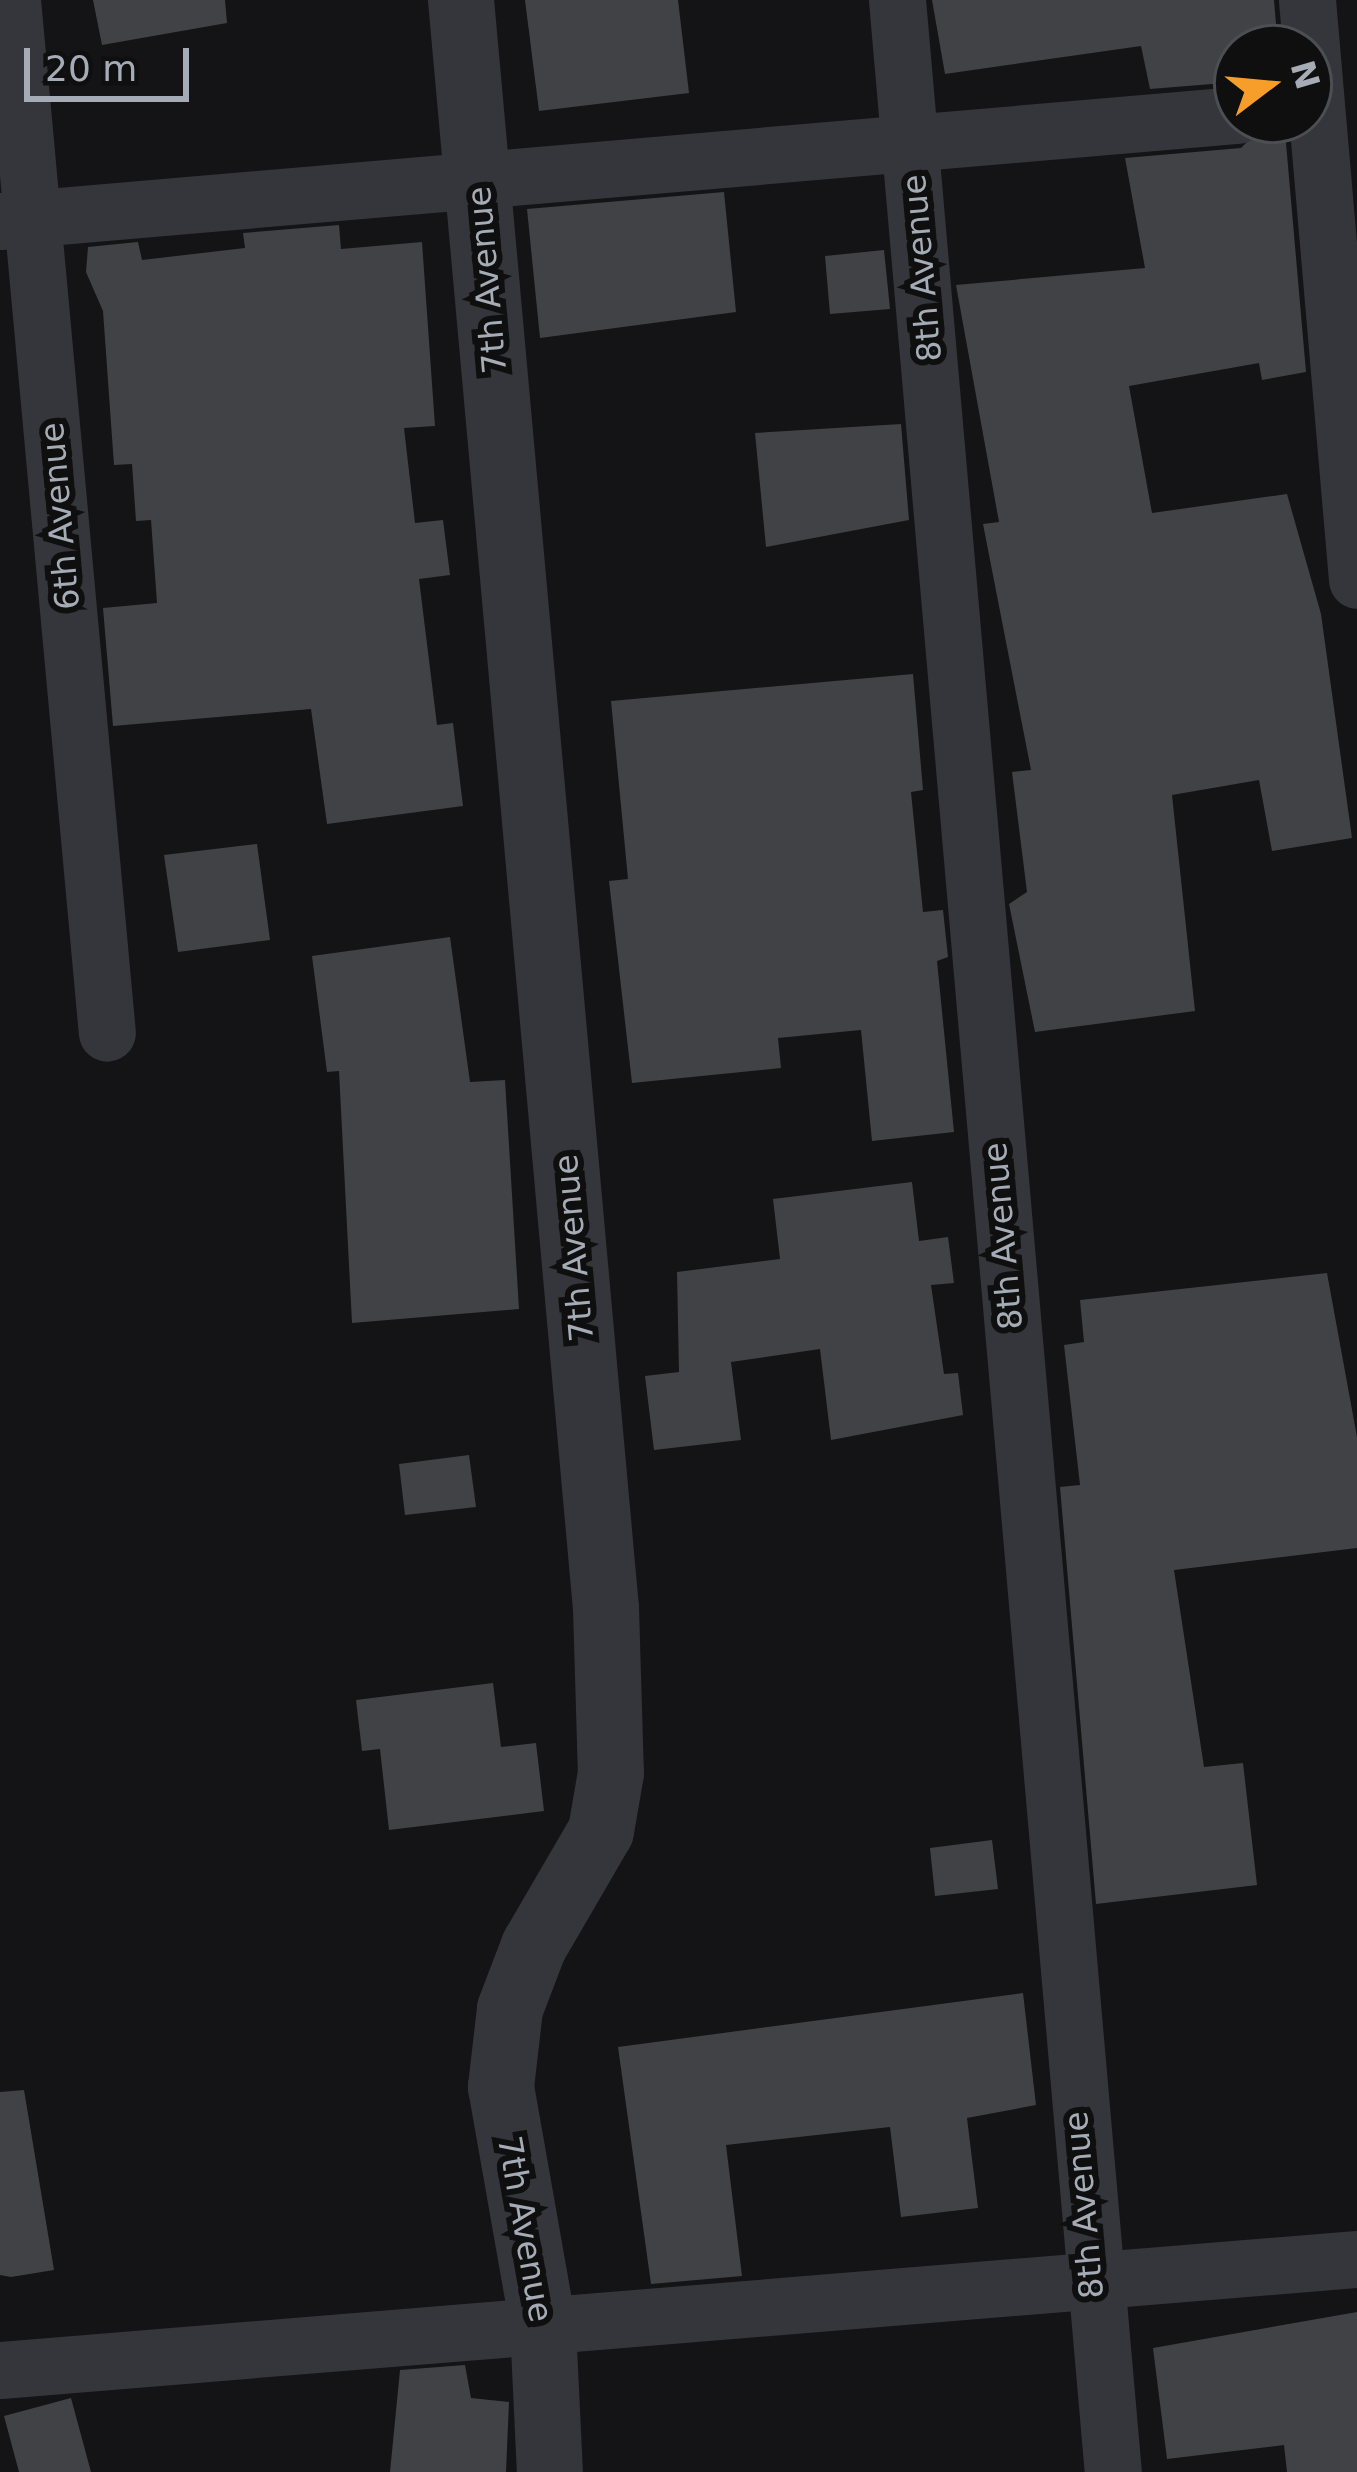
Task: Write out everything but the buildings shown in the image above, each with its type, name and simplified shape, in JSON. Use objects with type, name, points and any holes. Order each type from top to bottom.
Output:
[{"type":"street","name":"6th Avenue","points":[[12,0],[16,220],[107,1033]]},
{"type":"street","name":"7th Avenue","points":[[461,0],[611,1774],[601,1831],[534,1946],[508,2028],[501,2086],[543,2326],[550,2472]]},
{"type":"street","name":"8th Avenue","points":[[898,0],[1090,2281],[1113,2472]]},
{"type":"street","points":[[16,220],[1213,118]]},
{"type":"street","points":[[1329,144],[1357,580]]},
{"type":"street","points":[[0,2370],[1357,2259]]}]
